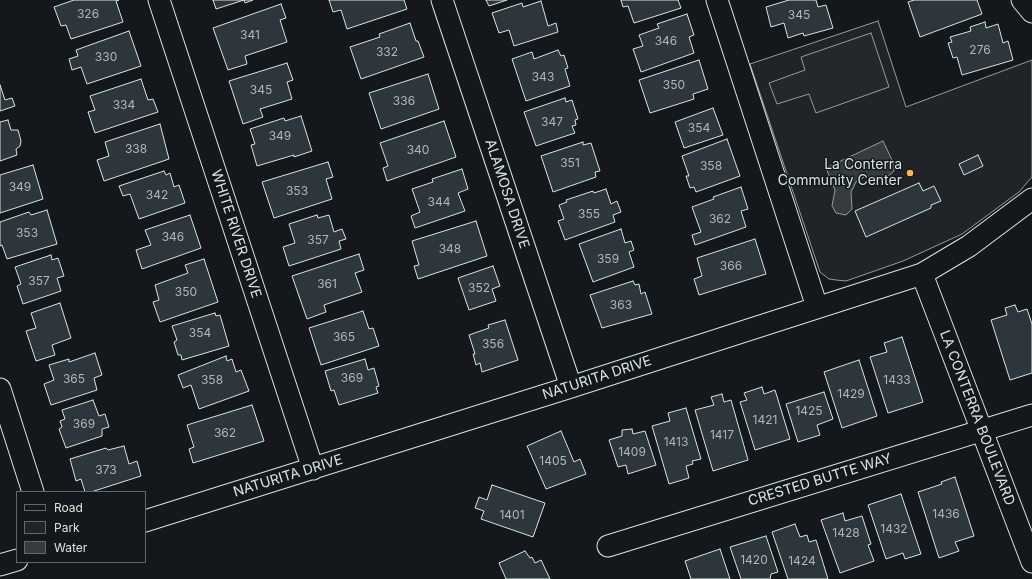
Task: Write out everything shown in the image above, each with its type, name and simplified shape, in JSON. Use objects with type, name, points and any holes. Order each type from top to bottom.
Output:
[{"type":"street","name":"WHITE RIVER DRIVE","points":[[160,0],[313,469]]},
{"type":"street","name":"ALAMOSA DRIVE","points":[[442,0],[571,387]]},
{"type":"street","points":[[717,0],[817,307]]},
{"type":"street","points":[[1022,0],[1032,12]]},
{"type":"street","name":"NATURITA DRIVE","points":[[146,521],[571,387],[922,274],[969,246],[1032,199]]},
{"type":"street","name":"LA CONTERRA BOULEVARD","points":[[922,274],[1032,562]]},
{"type":"street","points":[[0,389],[33,491]]},
{"type":"street","name":"CRESTED BUTTE WAY","points":[[608,546],[1032,415]]},
{"type":"street","points":[[0,565],[16,560]]},
{"type":"green space","points":[[878,21],[906,107],[1032,60],[1032,177],[1019,192],[962,234],[903,261],[846,281],[829,279],[820,272],[750,64]]},
{"type":"shaded area","points":[[871,33],[889,87],[816,113],[809,94],[777,104],[769,83],[805,70],[801,57]]},
{"type":"water","points":[[883,141],[894,164],[894,171],[886,178],[866,176],[856,182],[851,192],[852,209],[846,215],[836,213],[832,206],[835,190],[826,168]]},
{"type":"building","points":[[74,0],[119,0],[116,1],[123,22],[71,39],[66,25],[61,26],[54,7]]},
{"type":"building","points":[[213,0],[244,0],[216,9]]},
{"type":"building","points":[[244,0],[253,0],[245,3]]},
{"type":"building","points":[[329,0],[404,0],[407,9],[347,29],[341,10],[333,12]]},
{"type":"building","points":[[486,0],[507,0],[489,6]]},
{"type":"building","points":[[621,0],[678,0],[681,8],[634,23],[628,6],[623,7]]},
{"type":"building","points":[[789,0],[816,0],[818,7],[826,5],[833,28],[804,36],[803,33],[788,38],[784,23],[771,27],[766,7]]},
{"type":"building","points":[[914,0],[977,0],[982,14],[920,37],[908,2]]},
{"type":"building","points":[[541,1],[548,26],[556,23],[558,32],[514,46],[509,30],[499,33],[492,13],[522,3],[523,7]]},
{"type":"building","points":[[281,4],[286,18],[280,20],[287,42],[245,56],[247,64],[228,70],[213,28]]},
{"type":"building","points":[[687,14],[694,35],[689,37],[694,53],[641,72],[633,49],[643,46],[639,35],[659,28],[657,24]]},
{"type":"building","points":[[985,22],[986,28],[998,24],[1003,43],[1008,41],[1013,60],[962,75],[957,57],[953,58],[948,43],[952,42],[950,37],[971,31],[970,27]]},
{"type":"building","points":[[410,23],[416,41],[418,41],[424,57],[361,79],[350,47],[380,37],[379,34]]},
{"type":"building","points":[[129,31],[141,66],[87,84],[81,67],[72,70],[69,59],[78,56],[76,50]]},
{"type":"building","points":[[558,50],[561,56],[564,55],[568,68],[565,69],[570,86],[526,101],[512,59],[532,52],[534,59]]},
{"type":"building","points":[[699,60],[708,89],[693,94],[694,99],[650,113],[639,80]]},
{"type":"building","points":[[287,63],[293,80],[287,82],[292,99],[260,109],[263,117],[243,124],[229,81]]},
{"type":"building","points":[[428,74],[439,109],[381,129],[369,93]]},
{"type":"building","points":[[141,79],[148,100],[153,99],[158,112],[95,133],[88,112],[95,110],[90,96]]},
{"type":"building","points":[[0,85],[5,100],[12,98],[15,106],[0,111]]},
{"type":"building","points":[[565,98],[566,102],[572,100],[578,119],[575,120],[576,125],[572,126],[575,133],[536,146],[524,112]]},
{"type":"building","points":[[713,108],[723,135],[684,148],[675,122]]},
{"type":"building","points":[[301,116],[312,151],[257,166],[251,145],[255,144],[250,129],[284,118],[285,121]]},
{"type":"building","points":[[8,120],[11,130],[18,130],[21,141],[20,146],[16,149],[17,155],[0,161],[0,122]]},
{"type":"building","points":[[444,121],[456,157],[387,181],[383,168],[388,166],[380,143]]},
{"type":"building","points":[[160,124],[169,159],[104,181],[97,160],[109,156],[105,142]]},
{"type":"building","points":[[727,139],[740,176],[696,192],[694,187],[690,188],[686,176],[689,176],[682,156]]},
{"type":"building","points":[[583,142],[583,145],[591,143],[600,171],[595,172],[596,177],[553,192],[541,156]]},
{"type":"building","points":[[978,155],[983,166],[964,175],[959,164]]},
{"type":"building","points":[[328,162],[333,177],[326,179],[332,199],[274,218],[262,182]]},
{"type":"building","points":[[33,165],[43,199],[0,213],[0,175]]},
{"type":"building","points":[[462,169],[468,189],[458,193],[465,211],[415,228],[411,216],[420,212],[412,189],[433,182],[432,179]]},
{"type":"building","points":[[164,171],[166,175],[170,173],[174,187],[179,185],[185,203],[139,219],[130,194],[123,196],[119,186]]},
{"type":"building","points":[[919,183],[923,191],[934,186],[941,201],[931,205],[931,208],[866,237],[855,211]]},
{"type":"building","points":[[741,187],[748,209],[741,211],[746,227],[695,245],[692,235],[701,232],[692,207],[714,199],[713,197]]},
{"type":"building","points":[[606,189],[611,204],[617,201],[621,212],[613,215],[615,222],[565,240],[558,221],[564,219],[559,205],[567,202],[566,200],[593,191],[594,193]]},
{"type":"building","points":[[47,210],[57,244],[7,259],[2,245],[0,246],[0,222],[29,212],[31,215]]},
{"type":"building","points":[[190,215],[201,248],[142,269],[136,250],[151,245],[145,230]]},
{"type":"building","points":[[317,215],[318,218],[329,215],[334,232],[342,229],[346,239],[339,241],[341,249],[289,266],[283,247],[295,243],[289,224]]},
{"type":"building","points":[[476,221],[487,256],[418,279],[414,266],[419,265],[412,241]]},
{"type":"building","points":[[621,229],[625,243],[631,241],[634,250],[629,252],[634,267],[593,282],[579,244]]},
{"type":"building","points":[[755,239],[766,274],[699,295],[694,279],[702,276],[697,258]]},
{"type":"building","points":[[359,254],[364,270],[355,273],[362,292],[324,305],[326,312],[307,319],[292,276]]},
{"type":"building","points":[[51,255],[52,260],[58,258],[64,276],[57,278],[61,291],[23,304],[17,286],[21,284],[15,267]]},
{"type":"building","points":[[204,259],[218,302],[160,322],[153,302],[159,300],[155,285],[188,273],[185,265]]},
{"type":"building","points":[[493,266],[500,286],[492,289],[496,301],[469,310],[458,278]]},
{"type":"building","points":[[633,281],[635,285],[639,284],[641,294],[645,292],[652,314],[602,328],[590,295]]},
{"type":"building","points":[[60,303],[71,338],[52,345],[55,355],[36,361],[26,331],[36,328],[31,313]]},
{"type":"building","points":[[1015,305],[1018,312],[1027,309],[1032,324],[1032,373],[1010,380],[991,320],[1007,315],[1005,308]]},
{"type":"building","points":[[363,311],[369,329],[373,328],[379,346],[321,365],[309,328]]},
{"type":"building","points":[[215,313],[216,316],[220,315],[229,346],[182,360],[181,355],[178,355],[174,342],[177,340],[172,326]]},
{"type":"building","points":[[505,320],[518,360],[482,372],[480,363],[476,365],[473,354],[475,354],[469,335],[489,328],[488,325]]},
{"type":"building","points":[[902,337],[923,402],[888,413],[870,357],[887,352],[884,343]]},
{"type":"building","points":[[95,353],[102,375],[94,378],[97,390],[51,405],[44,384],[54,380],[49,365],[69,359],[69,362]]},
{"type":"building","points":[[226,356],[227,361],[232,359],[236,372],[241,370],[249,391],[199,409],[191,385],[183,388],[178,375]]},
{"type":"building","points":[[365,359],[368,370],[374,368],[379,386],[376,387],[378,393],[339,405],[334,390],[331,391],[325,371]]},
{"type":"building","points":[[859,360],[877,416],[842,428],[824,372]]},
{"type":"building","points":[[762,387],[764,394],[775,390],[790,439],[755,450],[740,402],[747,400],[744,393]]},
{"type":"building","points":[[824,392],[833,419],[817,425],[820,435],[798,442],[786,404]]},
{"type":"building","points":[[722,394],[724,402],[731,400],[748,460],[713,471],[695,410],[714,405],[711,397]]},
{"type":"building","points":[[93,400],[99,416],[105,414],[109,427],[102,429],[102,436],[66,448],[59,429],[62,427],[60,421],[65,419],[62,410]]},
{"type":"building","points":[[252,405],[264,441],[193,463],[189,449],[194,447],[187,425]]},
{"type":"building","points":[[686,408],[701,459],[692,461],[693,464],[686,466],[689,478],[669,484],[652,426],[670,421],[668,413]]},
{"type":"building","points":[[632,429],[633,434],[645,431],[656,465],[628,474],[626,465],[618,467],[609,440],[622,436],[622,430]]},
{"type":"building","points":[[561,431],[574,462],[580,459],[586,474],[546,489],[527,446]]},
{"type":"building","points":[[124,446],[129,464],[137,461],[141,476],[94,491],[85,491],[81,479],[76,481],[70,459],[106,448],[108,450]]},
{"type":"building","points":[[955,477],[974,536],[955,542],[959,551],[939,558],[918,492],[942,484],[941,482]]},
{"type":"building","points":[[492,485],[545,503],[533,537],[481,519],[484,511],[475,508],[479,497],[487,500]]},
{"type":"building","points":[[901,494],[921,554],[905,559],[903,553],[886,559],[868,505]]},
{"type":"building","points":[[843,513],[845,521],[862,516],[871,544],[868,545],[874,561],[840,573],[821,520]]},
{"type":"building","points":[[795,524],[800,537],[807,535],[809,542],[816,540],[828,579],[788,579],[772,532]]},
{"type":"building","points":[[766,536],[778,572],[771,574],[770,579],[741,579],[730,547]]},
{"type":"building","points":[[720,549],[730,579],[691,579],[685,561]]},
{"type":"building","points":[[525,551],[530,558],[532,557],[535,563],[541,560],[550,579],[506,579],[499,563]]},
{"type":"place","name":"La Conterra Community Center","points":[[910,173]]}]
